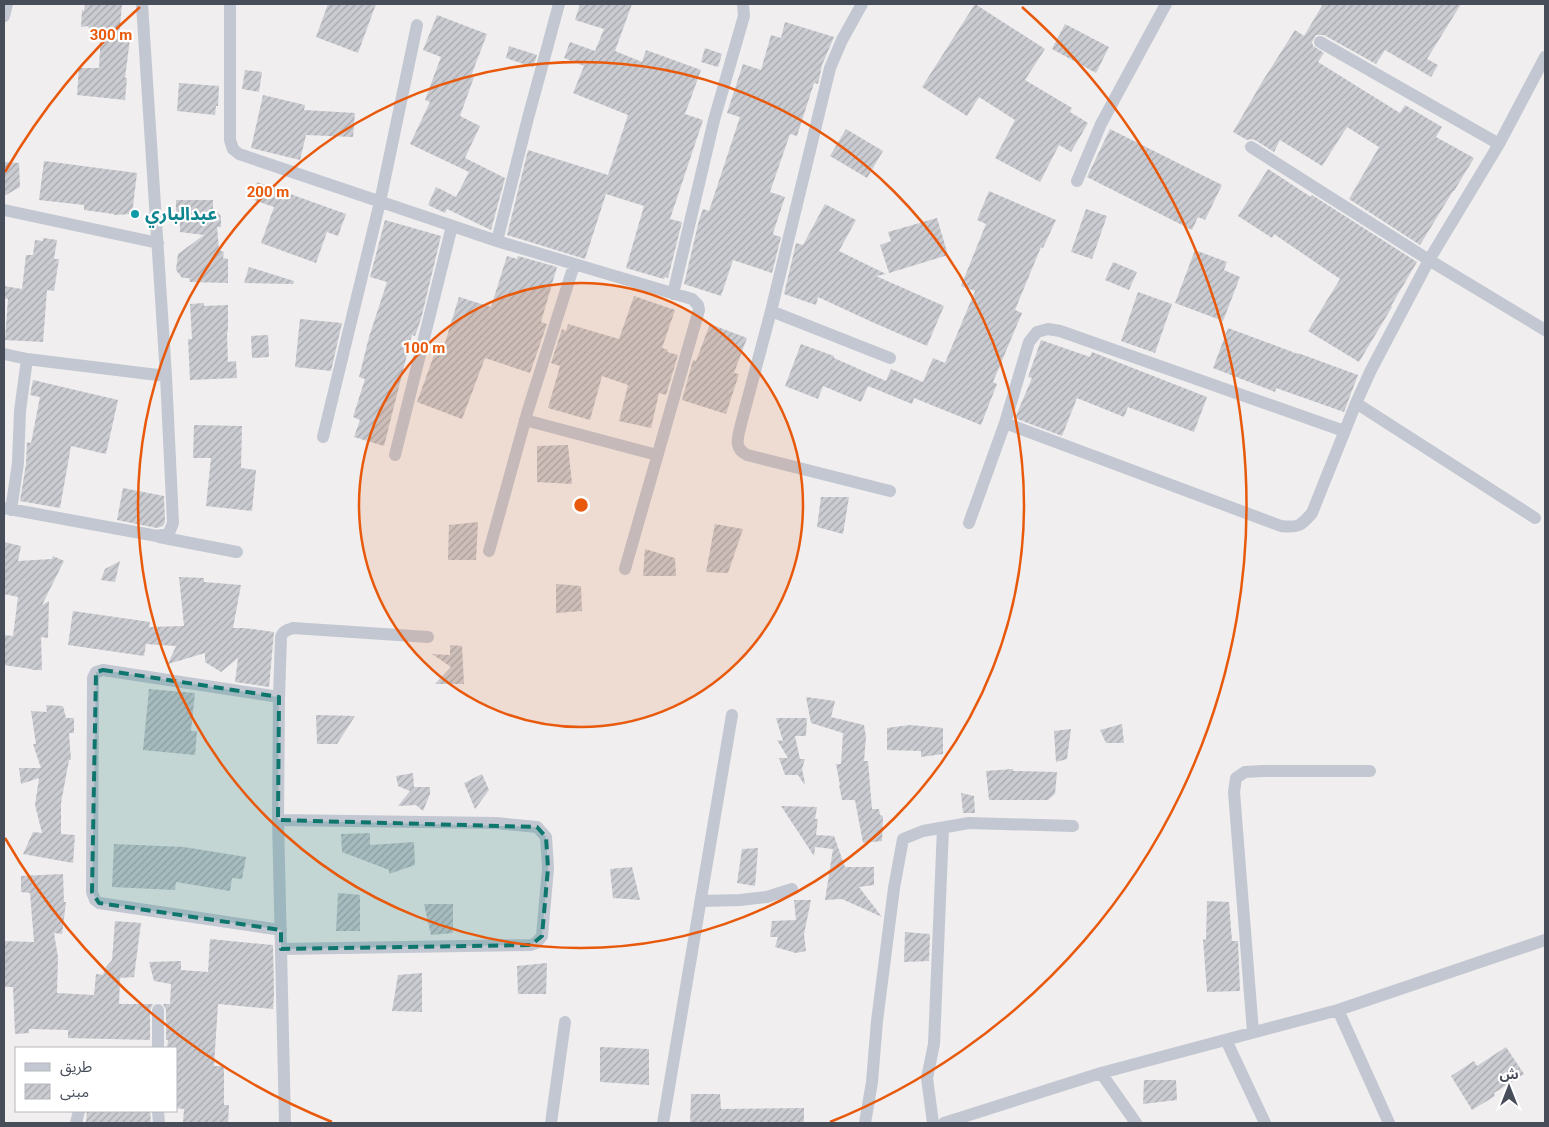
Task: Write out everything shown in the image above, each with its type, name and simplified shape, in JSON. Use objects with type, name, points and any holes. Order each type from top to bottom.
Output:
[{"type":"street","points":[[4,16],[7,4]]},
{"type":"street","points":[[142,4],[166,376],[173,523],[169,533],[157,536]]},
{"type":"street","points":[[230,4],[230,135],[233,149],[239,154],[497,241],[692,299],[698,305],[699,310],[625,568]]},
{"type":"street","points":[[497,241],[559,4]]},
{"type":"street","points":[[673,294],[714,120],[744,16],[742,4]]},
{"type":"street","points":[[862,4],[842,40],[830,68],[738,438],[738,447],[741,452],[754,457],[890,491]]},
{"type":"street","points":[[1077,181],[1101,124],[1166,4]]},
{"type":"street","points":[[322,436],[380,202],[416,25]]},
{"type":"street","points":[[1320,42],[1499,144]]},
{"type":"street","points":[[1005,423],[1281,526],[1292,527],[1303,524],[1312,513],[1344,431],[1383,345],[1430,260],[1499,144],[1545,57]]},
{"type":"street","points":[[1251,147],[1545,330]]},
{"type":"street","points":[[4,210],[158,243]]},
{"type":"street","points":[[395,455],[452,226]]},
{"type":"street","points":[[489,551],[526,420],[574,265]]},
{"type":"street","points":[[770,311],[890,358]]},
{"type":"street","points":[[969,523],[1005,423],[1029,342],[1037,332],[1048,329],[1060,331],[1344,431]]},
{"type":"street","points":[[4,354],[28,359],[166,376]]},
{"type":"street","points":[[28,359],[20,410],[18,463],[7,509],[237,552]]},
{"type":"street","points":[[1356,403],[1535,518]]},
{"type":"street","points":[[526,420],[657,456]]},
{"type":"street","points":[[285,1123],[278,820],[279,697],[282,633],[294,628],[428,637]]},
{"type":"street","points":[[279,697],[103,670],[96,672],[94,678],[92,892],[95,900],[99,903],[281,930]]},
{"type":"street","points":[[663,1123],[732,715]]},
{"type":"street","points":[[1253,1032],[1234,792],[1236,778],[1245,772],[1264,771],[1370,771]]},
{"type":"street","points":[[278,820],[486,823],[538,827],[546,837],[548,868],[542,936],[536,943],[531,945],[281,949]]},
{"type":"street","points":[[865,1123],[872,1082],[877,1021],[894,888],[903,839],[923,831],[970,823],[1073,826]]},
{"type":"street","points":[[933,1123],[927,1078],[934,1044],[943,828]]},
{"type":"street","points":[[702,901],[767,897],[792,889]]},
{"type":"street","points":[[944,1123],[1101,1073],[1338,1010],[1545,941]]},
{"type":"street","points":[[158,1010],[158,1047]]},
{"type":"street","points":[[1338,1010],[1389,1123]]},
{"type":"street","points":[[551,1123],[565,1022]]},
{"type":"street","points":[[1226,1040],[1265,1123]]},
{"type":"street","points":[[1101,1073],[1136,1123]]},
{"type":"highlighted area","points":[[103,670],[279,697],[278,820],[537,827],[546,837],[548,868],[542,936],[531,945],[281,949],[281,930],[99,903],[92,892],[96,672]]},
{"type":"building","points":[[85,4],[122,4],[119,37],[130,39],[125,78],[127,78],[125,100],[77,95],[79,68],[99,68],[101,31],[90,30],[88,26],[81,27],[82,10],[84,11]]},
{"type":"building","points":[[328,4],[376,4],[358,53],[316,37]]},
{"type":"building","points":[[580,4],[632,4],[615,51],[642,62],[646,50],[701,70],[685,114],[703,120],[670,219],[682,222],[668,278],[665,277],[664,279],[626,268],[644,206],[606,194],[585,259],[507,235],[528,150],[608,175],[628,115],[573,93],[584,66],[564,58],[570,42],[595,51],[604,29],[575,20]]},
{"type":"building","points":[[975,4],[1045,49],[1025,80],[1072,108],[1070,112],[1088,123],[1071,152],[1059,145],[1040,182],[995,158],[1015,120],[979,97],[967,116],[922,87]]},
{"type":"building","points":[[1323,4],[1461,4],[1427,59],[1438,65],[1431,77],[1385,50],[1376,64],[1324,35],[1316,35],[1312,42],[1313,46],[1324,53],[1318,62],[1400,113],[1405,105],[1442,127],[1436,137],[1474,158],[1420,245],[1349,199],[1379,147],[1347,127],[1322,166],[1280,140],[1274,152],[1255,140],[1247,140],[1233,132],[1295,30],[1304,36]]},
{"type":"building","points":[[437,15],[487,34],[471,76],[474,77],[460,116],[480,126],[465,158],[505,178],[491,230],[447,209],[445,213],[428,205],[436,187],[456,197],[469,172],[410,144],[430,102],[425,100],[441,57],[423,50]]},
{"type":"building","points":[[785,22],[834,37],[822,65],[818,84],[814,83],[797,136],[790,134],[770,192],[785,197],[773,233],[781,237],[772,273],[733,260],[721,296],[684,284],[699,220],[703,209],[709,211],[740,117],[727,113],[743,64],[761,70],[771,35],[781,38]]},
{"type":"building","points":[[1065,24],[1109,47],[1096,73],[1052,49]]},
{"type":"building","points":[[509,46],[537,55],[533,67],[506,58]]},
{"type":"building","points":[[705,48],[722,54],[718,67],[701,62]]},
{"type":"building","points":[[245,70],[262,72],[259,92],[242,89]]},
{"type":"building","points":[[179,83],[219,86],[218,106],[216,106],[215,115],[177,111]]},
{"type":"building","points":[[263,95],[305,105],[304,110],[355,113],[353,137],[306,135],[300,160],[251,148]]},
{"type":"building","points":[[846,129],[883,151],[867,178],[830,156]]},
{"type":"building","points":[[1110,129],[1222,185],[1205,220],[1198,217],[1192,230],[1087,177]]},
{"type":"building","points":[[44,161],[137,173],[132,214],[114,215],[84,210],[84,205],[39,200]]},
{"type":"building","points":[[4,162],[19,163],[20,187],[4,196]]},
{"type":"building","points":[[1268,169],[1417,262],[1359,362],[1308,331],[1340,279],[1274,234],[1272,238],[1238,216]]},
{"type":"building","points":[[257,182],[346,214],[338,236],[327,232],[316,263],[261,243],[274,207],[251,199]]},
{"type":"building","points":[[989,191],[1056,220],[1043,248],[1041,247],[1015,310],[1022,313],[993,382],[997,384],[981,425],[914,398],[912,404],[868,386],[861,402],[823,386],[818,399],[785,386],[801,344],[834,356],[834,358],[886,381],[891,369],[923,382],[933,358],[945,363],[975,291],[961,286],[986,224],[977,220]]},
{"type":"building","points":[[176,200],[213,200],[213,208],[221,216],[221,227],[217,227],[219,250],[224,252],[223,258],[228,259],[228,283],[190,282],[189,278],[182,278],[176,270],[178,254],[204,235],[180,232],[180,222],[176,222]]},
{"type":"building","points":[[825,204],[856,220],[839,251],[886,274],[876,276],[944,306],[927,346],[818,297],[816,305],[784,294],[796,243],[803,245]]},
{"type":"building","points":[[1086,209],[1107,216],[1092,259],[1071,252]]},
{"type":"building","points":[[937,218],[948,255],[889,273],[880,245],[891,241],[888,232]]},
{"type":"building","points":[[385,220],[441,236],[421,319],[415,336],[412,335],[384,446],[354,437],[360,420],[353,417],[365,379],[359,377],[369,337],[387,282],[370,277]]},
{"type":"building","points":[[43,238],[57,240],[54,259],[59,259],[54,291],[47,290],[43,342],[5,340],[8,299],[4,298],[4,286],[22,289],[26,255],[33,255],[35,240],[43,241]]},
{"type":"building","points":[[1195,250],[1227,262],[1224,270],[1240,277],[1223,321],[1175,303]]},
{"type":"building","points":[[507,256],[517,259],[518,256],[557,267],[541,322],[547,324],[530,373],[485,358],[462,419],[417,402],[438,344],[444,346],[459,297],[491,307]]},
{"type":"building","points":[[1113,262],[1137,272],[1129,290],[1105,280]]},
{"type":"building","points":[[249,267],[294,281],[293,284],[244,283]]},
{"type":"building","points":[[1138,292],[1172,304],[1155,353],[1121,341]]},
{"type":"building","points":[[634,296],[675,310],[662,348],[668,350],[667,352],[678,355],[666,395],[659,393],[651,428],[619,421],[628,385],[602,376],[590,420],[548,408],[560,366],[551,363],[562,329],[566,331],[568,324],[619,339]]},
{"type":"building","points":[[204,303],[204,306],[228,305],[228,362],[236,361],[237,378],[190,380],[188,339],[192,339],[190,304]]},
{"type":"building","points":[[300,319],[342,323],[331,371],[295,367]]},
{"type":"building","points":[[710,324],[747,338],[734,373],[739,374],[726,414],[682,400],[693,360],[696,361]]},
{"type":"building","points":[[1228,328],[1358,375],[1344,412],[1276,388],[1275,392],[1213,368]]},
{"type":"building","points":[[268,335],[269,357],[252,358],[251,336]]},
{"type":"building","points":[[1041,340],[1090,357],[1092,352],[1207,397],[1194,432],[1128,407],[1124,417],[1077,398],[1062,436],[1015,418],[1032,378],[1028,377]]},
{"type":"building","points":[[33,380],[118,400],[106,454],[71,446],[60,508],[20,501],[26,464],[27,442],[31,443],[40,397],[30,395]]},
{"type":"building","points":[[194,425],[242,426],[241,468],[256,470],[252,511],[206,506],[211,458],[193,458]]},
{"type":"building","points":[[568,445],[572,484],[537,482],[537,446]]},
{"type":"building","points":[[123,488],[164,496],[165,522],[163,526],[157,528],[117,520]]},
{"type":"building","points":[[821,497],[849,497],[843,534],[817,527]]},
{"type":"building","points":[[478,522],[476,560],[448,560],[449,525]]},
{"type":"building","points":[[715,524],[743,529],[728,573],[706,572]]},
{"type":"building","points":[[4,542],[21,546],[18,561],[52,559],[53,556],[64,561],[42,605],[49,601],[48,638],[41,637],[42,670],[4,665],[4,635],[13,636],[18,597],[4,594]]},
{"type":"building","points":[[645,549],[675,558],[676,576],[643,576]]},
{"type":"building","points":[[120,561],[115,582],[101,580],[105,569]]},
{"type":"building","points":[[179,577],[204,578],[204,582],[241,585],[233,628],[274,632],[269,687],[235,682],[238,658],[221,672],[205,662],[205,653],[168,664],[176,646],[146,644],[144,656],[68,645],[73,611],[150,622],[149,627],[184,626]]},
{"type":"building","points":[[556,584],[581,586],[582,611],[556,613]]},
{"type":"building","points":[[450,645],[462,646],[464,684],[435,684],[451,667],[432,654],[450,655]]},
{"type":"building","points":[[149,689],[195,693],[191,731],[197,731],[195,755],[143,750]]},
{"type":"building","points":[[806,697],[835,701],[831,717],[864,725],[866,737],[864,761],[868,761],[872,809],[879,809],[880,815],[883,816],[882,841],[863,843],[855,800],[842,800],[839,785],[836,764],[841,764],[843,733],[811,723]]},
{"type":"building","points":[[46,705],[63,706],[66,718],[74,718],[74,733],[69,733],[71,760],[69,760],[61,803],[61,834],[75,835],[73,863],[23,854],[33,832],[42,833],[35,805],[39,778],[21,784],[19,768],[41,768],[33,744],[36,744],[31,711],[47,712]]},
{"type":"building","points":[[316,715],[355,716],[337,744],[317,744]]},
{"type":"building","points":[[776,718],[807,718],[806,736],[795,736],[800,759],[805,759],[802,769],[804,784],[798,775],[785,775],[779,758],[788,758],[777,740],[783,741]]},
{"type":"building","points":[[1122,724],[1124,743],[1106,743],[1100,730]]},
{"type":"building","points":[[910,725],[943,728],[943,754],[921,757],[921,751],[887,750],[887,728]]},
{"type":"building","points":[[1071,729],[1067,759],[1056,762],[1054,731]]},
{"type":"building","points":[[1013,769],[1013,771],[1057,772],[1055,794],[1048,800],[989,800],[986,771]]},
{"type":"building","points":[[413,773],[414,787],[430,787],[430,794],[423,811],[416,805],[398,806],[410,791],[398,786],[396,776]]},
{"type":"building","points":[[482,774],[489,790],[475,809],[464,783]]},
{"type":"building","points":[[961,793],[974,796],[975,813],[963,813]]},
{"type":"building","points":[[781,806],[817,807],[815,819],[818,819],[816,835],[834,836],[845,867],[874,867],[874,885],[859,887],[882,917],[842,899],[825,900],[833,849],[815,847],[814,856]]},
{"type":"building","points":[[370,833],[370,845],[414,842],[415,865],[389,874],[389,870],[342,852],[341,834]]},
{"type":"building","points":[[114,844],[184,847],[246,857],[242,879],[232,878],[230,891],[176,882],[175,890],[112,887]]},
{"type":"building","points":[[758,848],[755,886],[737,883],[742,849]]},
{"type":"building","points":[[632,867],[640,900],[613,898],[610,869]]},
{"type":"building","points":[[63,874],[64,902],[66,902],[62,934],[54,933],[58,957],[57,993],[94,995],[96,974],[103,975],[106,967],[112,960],[115,921],[141,923],[134,977],[120,978],[119,1004],[153,1004],[150,1010],[150,1040],[68,1038],[68,1030],[29,1029],[29,1033],[15,1034],[13,987],[4,987],[4,941],[34,942],[30,893],[21,892],[21,876]]},
{"type":"building","points":[[338,893],[360,895],[360,931],[336,931]]},
{"type":"building","points":[[794,900],[811,900],[804,934],[806,951],[796,953],[775,947],[778,937],[770,937],[772,921],[796,920]]},
{"type":"building","points":[[1207,901],[1229,902],[1232,941],[1238,941],[1240,991],[1207,992],[1203,939],[1206,940]]},
{"type":"building","points":[[424,904],[453,904],[453,933],[431,935]]},
{"type":"building","points":[[905,932],[930,934],[929,961],[904,962]]},
{"type":"building","points":[[210,939],[273,945],[273,1009],[218,1004],[214,1066],[224,1066],[224,1105],[229,1105],[228,1123],[183,1123],[184,1109],[178,1108],[178,1047],[167,1047],[168,1040],[166,1040],[166,1010],[163,1004],[170,1004],[171,984],[154,981],[149,962],[181,961],[181,970],[208,972]]},
{"type":"building","points":[[547,963],[546,994],[518,994],[517,966]]},
{"type":"building","points":[[422,973],[422,1012],[392,1011],[398,975]]},
{"type":"building","points":[[600,1047],[649,1049],[649,1085],[600,1082]]},
{"type":"building","points":[[1506,1047],[1524,1074],[1494,1093],[1495,1096],[1472,1110],[1451,1076],[1474,1061],[1477,1066]]},
{"type":"building","points":[[1144,1080],[1176,1080],[1177,1100],[1143,1104]]},
{"type":"building","points":[[691,1094],[720,1094],[721,1109],[804,1108],[804,1123],[690,1123]]},
{"type":"building","points":[[87,1112],[150,1112],[151,1123],[86,1123]]},
{"type":"place","name":"عبدالباري","points":[[135,214]]}]
